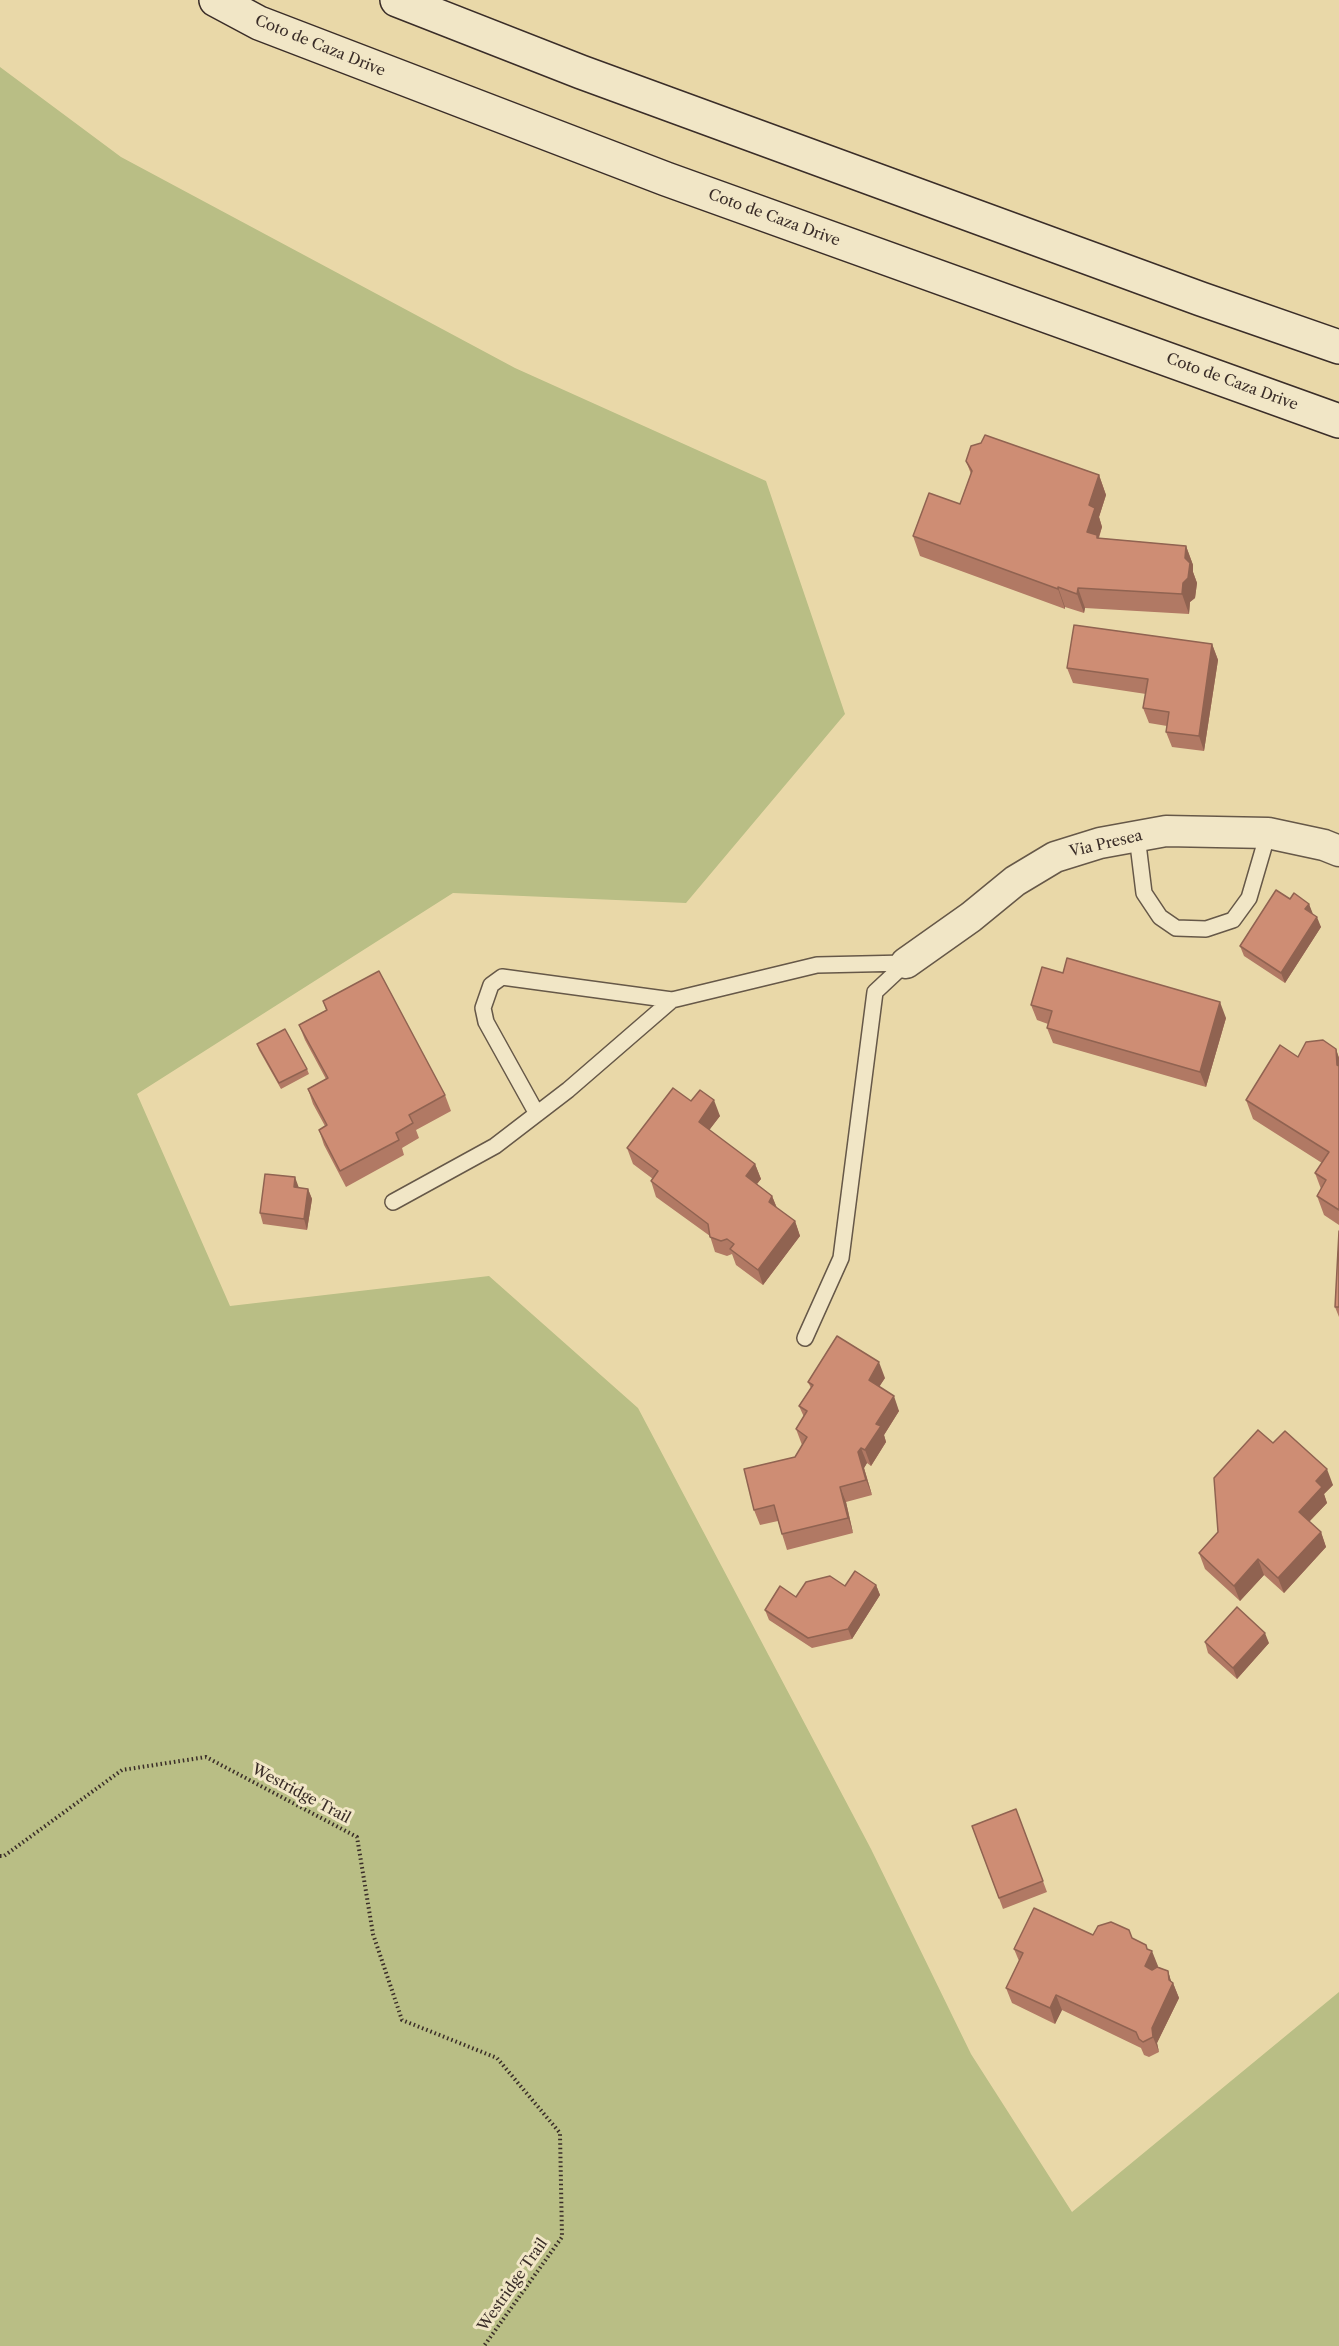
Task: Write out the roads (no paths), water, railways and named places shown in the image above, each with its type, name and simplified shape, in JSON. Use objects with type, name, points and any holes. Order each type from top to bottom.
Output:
[{"type":"main road","name":"Coto de Caza Drive","points":[[216,0],[259,22],[666,179],[1339,421]]},
{"type":"main road","points":[[397,0],[603,80],[1201,299],[1339,347]]},
{"type":"street","name":"Via Presea","points":[[906,963],[971,917],[1015,881],[1055,857],[1100,843],[1166,831],[1268,833],[1339,850]]},
{"type":"lane","points":[[1137,836],[1144,893],[1160,917],[1176,928],[1206,929],[1233,920],[1249,898],[1268,833]]},
{"type":"lane","points":[[537,1114],[486,1022],[483,1008],[491,985],[502,977],[672,1000],[817,965],[906,963]]},
{"type":"lane","points":[[805,1338],[841,1258],[875,992],[906,963]]},
{"type":"lane","points":[[393,1202],[495,1146],[568,1090],[672,1000]]}]
